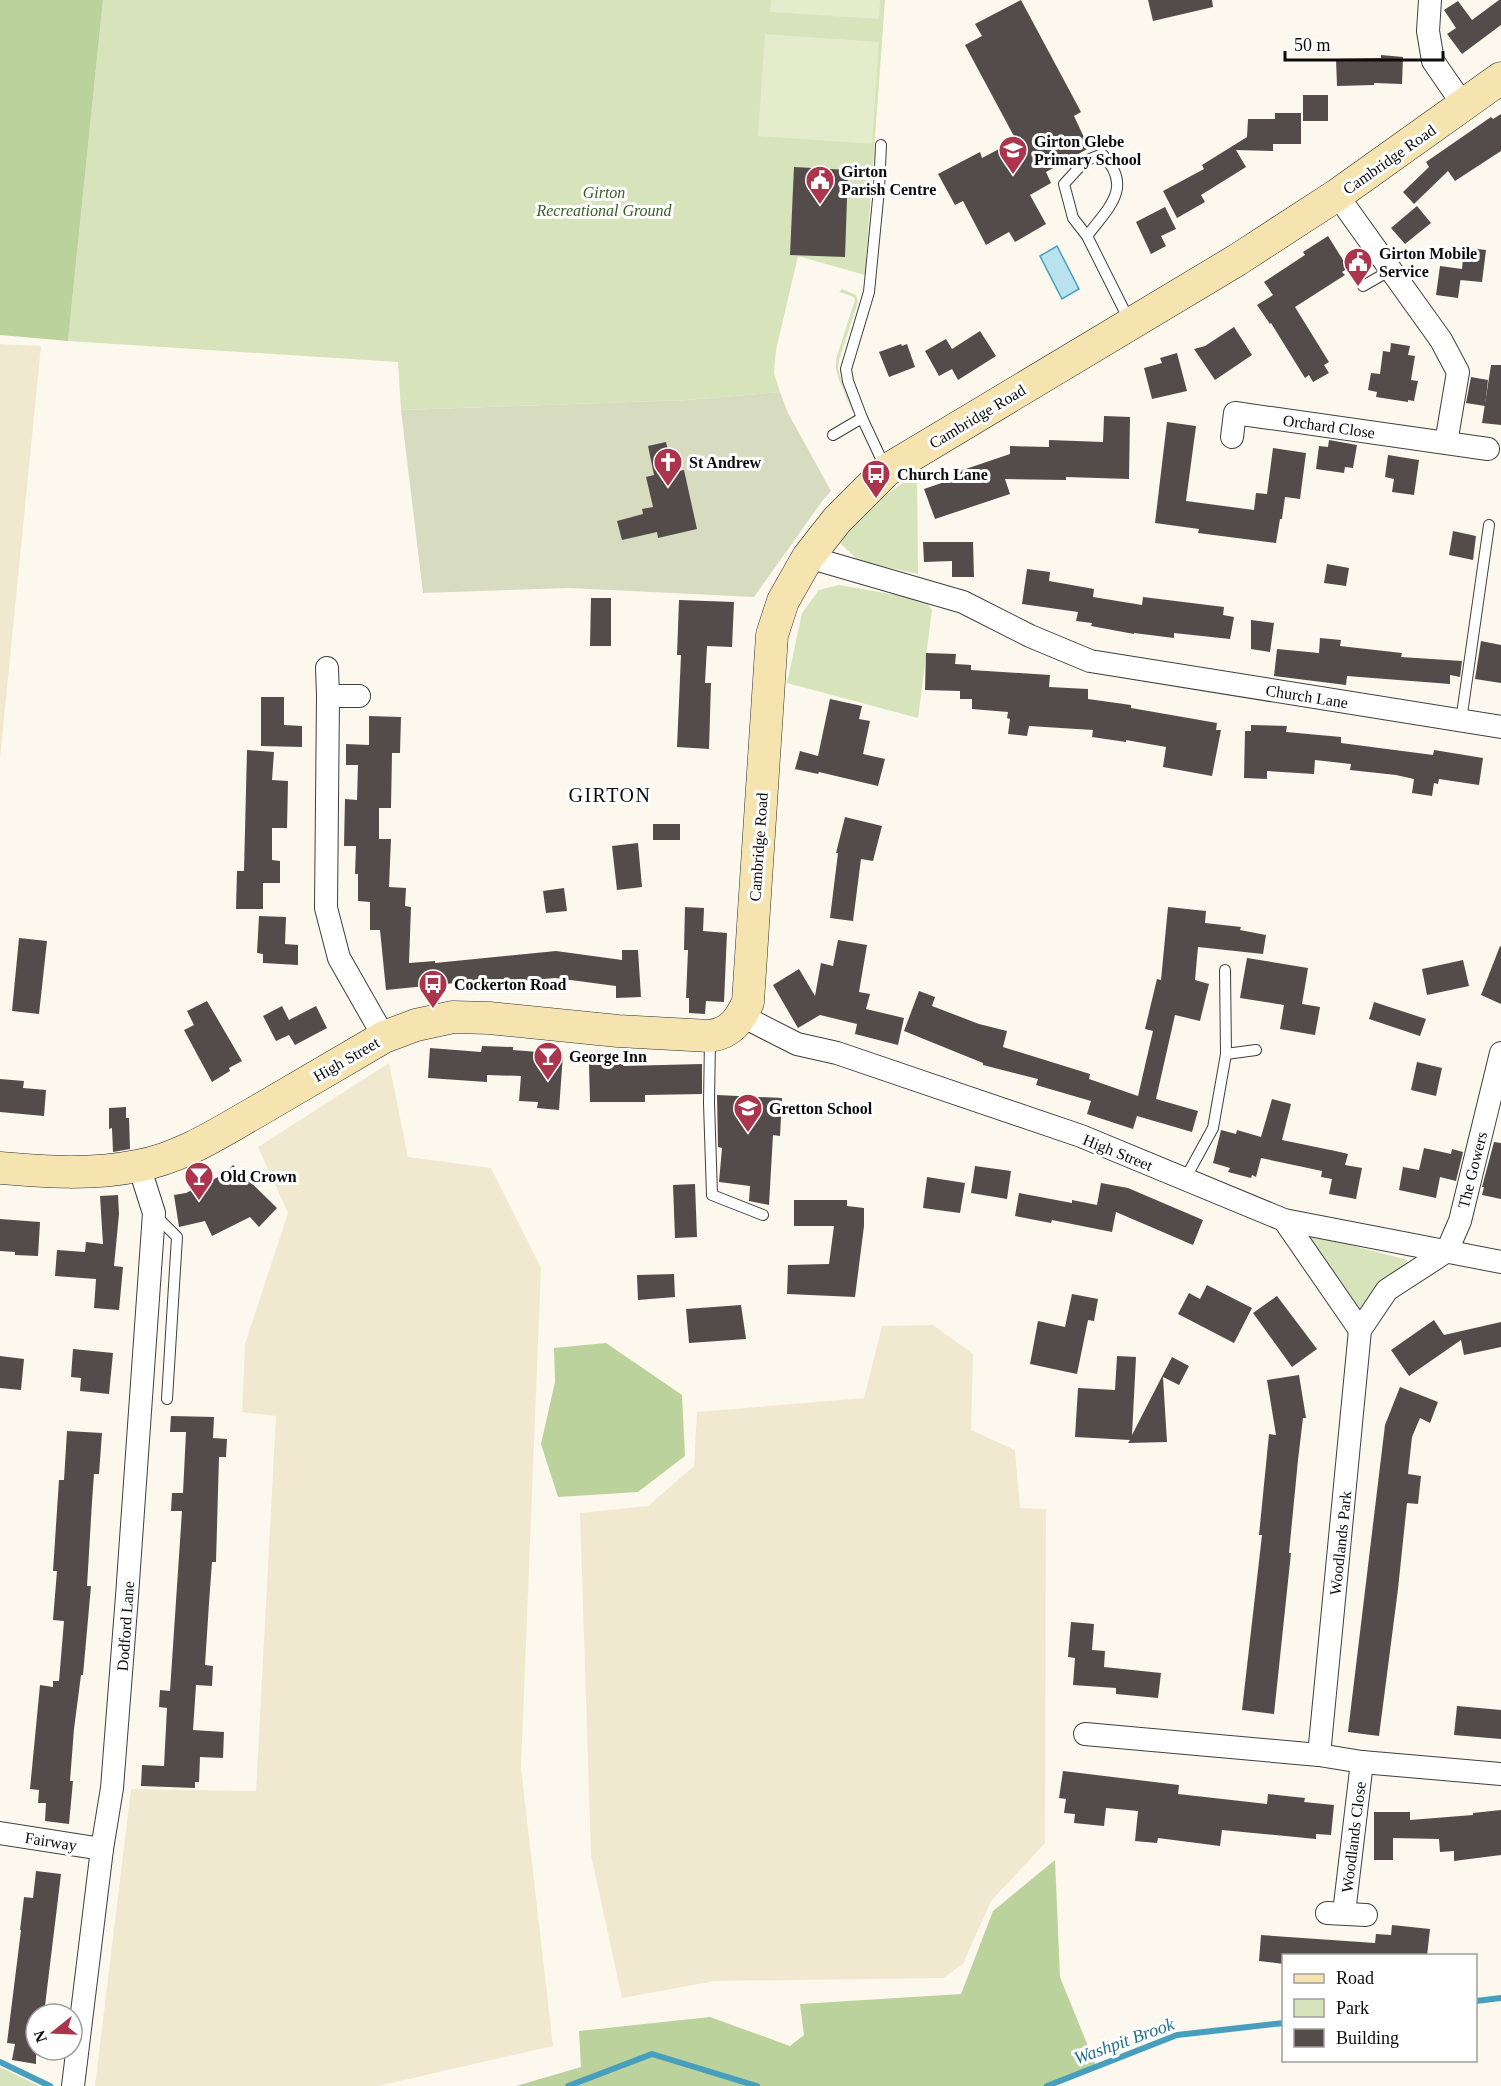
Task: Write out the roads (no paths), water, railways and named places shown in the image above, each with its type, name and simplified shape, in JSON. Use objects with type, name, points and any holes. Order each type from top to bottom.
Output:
[{"type":"street","points":[[1430,0],[1428,31],[1434,61],[1464,106]]},
{"type":"street","name":"Cambridge Road","points":[[742,1016],[748,1002],[772,635],[783,601],[808,557],[837,520],[887,470],[1237,260],[1337,195],[1501,78]]},
{"type":"street","points":[[1337,195],[1441,340],[1458,372],[1446,443]]},
{"type":"street","name":"Orchard Close","points":[[1232,437],[1235,413],[1488,449]]},
{"type":"street","name":"Church Lane","points":[[808,557],[963,602],[1030,636],[1090,661],[1501,727]]},
{"type":"street","points":[[327,668],[326,908],[339,958],[384,1037]]},
{"type":"street","points":[[328,696],[359,696]]},
{"type":"street","points":[[710,1036],[731,1029],[742,1016]]},
{"type":"street","name":"High Street","points":[[742,1016],[797,1044],[837,1053],[1081,1136],[1284,1220],[1501,1262]]},
{"type":"street","name":"High Street","points":[[0,1168],[31,1171],[83,1171],[140,1166],[189,1149],[384,1037],[416,1025],[453,1017],[710,1036]]},
{"type":"street","name":"The Gowers","points":[[1447,1251],[1460,1221],[1501,1053]]},
{"type":"street","name":"Dodford Lane","points":[[73,2086],[102,1849],[112,1788],[123,1653],[154,1213],[140,1166]]},
{"type":"street","points":[[1284,1220],[1360,1330]]},
{"type":"street","name":"Woodlands Park","points":[[1319,1755],[1360,1330],[1386,1290],[1447,1251]]},
{"type":"street","points":[[1085,1734],[1501,1774]]},
{"type":"street","name":"Woodlands Close","points":[[1362,1762],[1335,1913],[1366,1916]]},
{"type":"street","name":"Fairway","points":[[0,1833],[102,1849]]},
{"type":"lane","points":[[881,145],[869,292],[846,369],[848,381],[862,418],[887,470]]},
{"type":"lane","points":[[1087,236],[1115,198],[1118,183],[1113,166],[1102,154],[1084,160],[1064,184],[1073,218],[1087,236],[1124,310],[1132,321]]},
{"type":"lane","points":[[1363,286],[1391,270]]},
{"type":"lane","points":[[833,435],[862,418]]},
{"type":"lane","points":[[1461,721],[1489,525]]},
{"type":"lane","points":[[1185,1179],[1213,1128],[1226,1054],[1225,970]]},
{"type":"lane","points":[[710,1036],[709,1103],[712,1195],[763,1215]]},
{"type":"lane","points":[[1226,1054],[1256,1050]]},
{"type":"lane","points":[[154,1213],[177,1237],[167,1399]]},
{"type":"water","points":[[1057,246],[1079,289],[1062,299],[1040,256]]},
{"type":"waterway","name":"Washpit Brook","points":[[1477,2001],[1501,1998]]},
{"type":"waterway","name":"Washpit Brook","points":[[1047,2086],[1177,2035],[1282,2023]]},
{"type":"waterway","name":"Washpit Brook","points":[[568,2086],[652,2054],[757,2086]]},
{"type":"waterway","name":"Washpit Brook","points":[[0,2062],[50,2086]]},
{"type":"place","name":"Girton Glebe Primary School","points":[[1013,176]]},
{"type":"place","name":"Girton Parish Centre","points":[[820,206]]},
{"type":"place","name":"Girton Mobile Service","points":[[1358,288]]},
{"type":"place","name":"St Andrew","points":[[668,488]]},
{"type":"place","name":"Church Lane","points":[[876,500]]},
{"type":"place","name":"Cockerton Road","points":[[433,1010]]},
{"type":"place","name":"George Inn","points":[[548,1082]]},
{"type":"place","name":"Gretton School","points":[[748,1134]]},
{"type":"place","name":"Old Crown","points":[[199,1202]]},
{"type":"district","name":"GIRTON","points":[[610,795]]},
{"type":"park label","name":"Girton Recreational Ground","points":[[604,201]]}]
